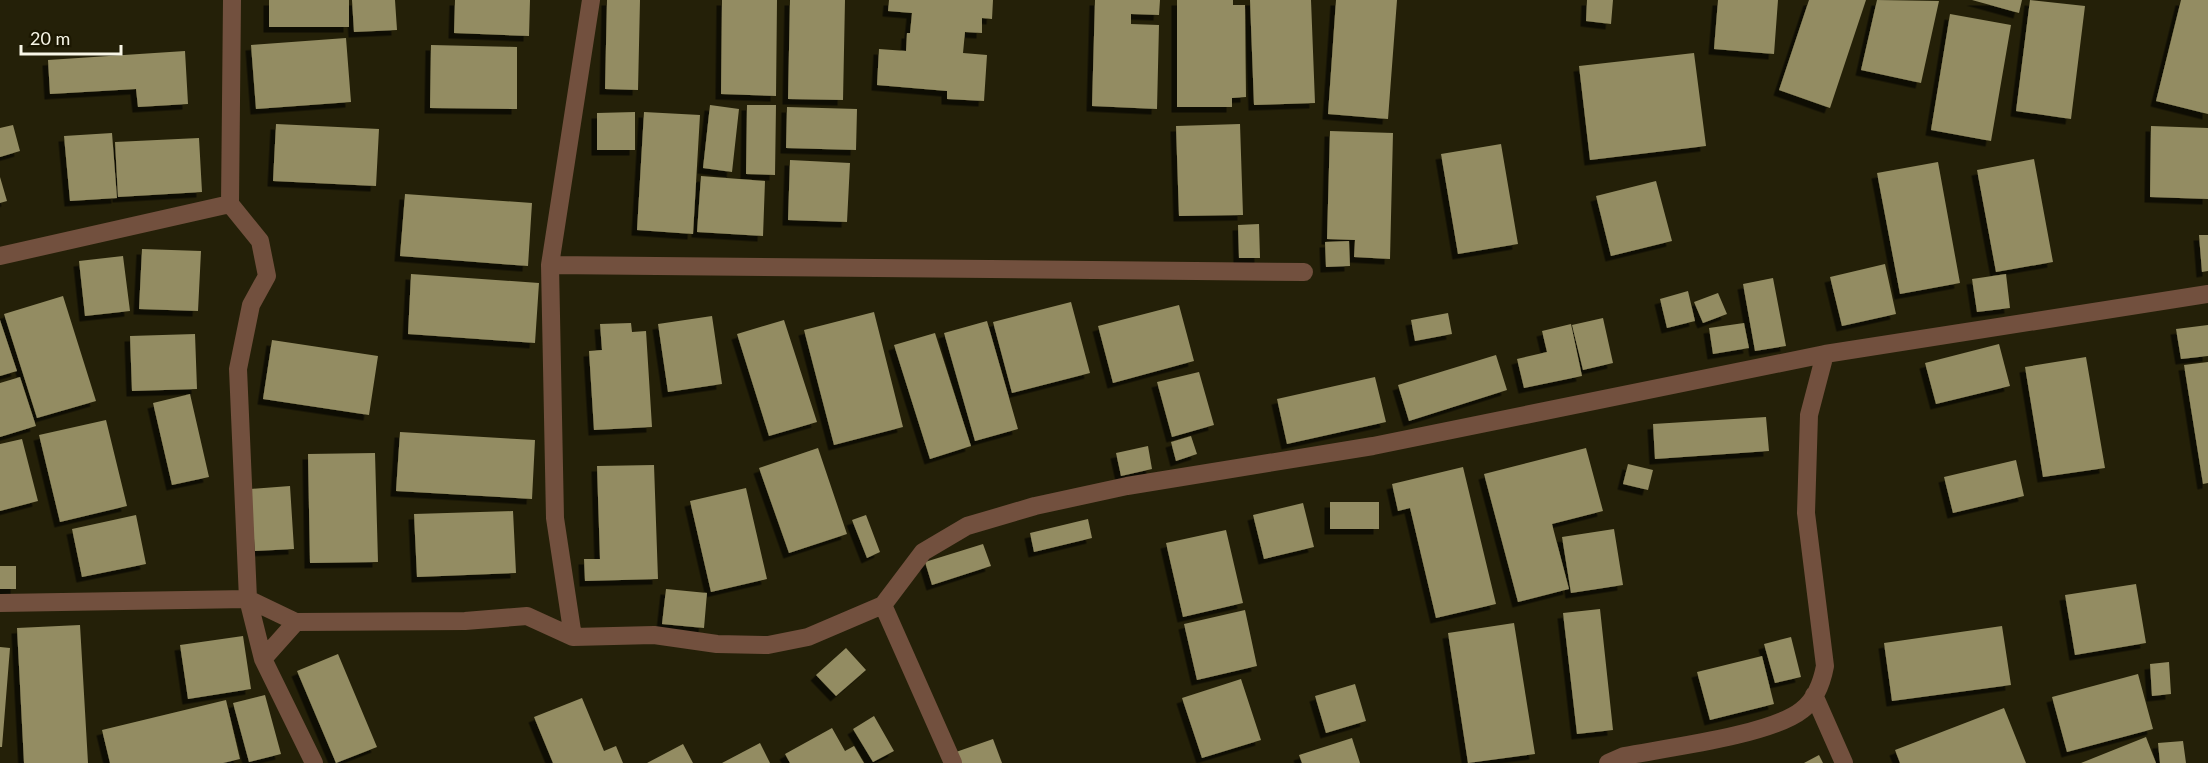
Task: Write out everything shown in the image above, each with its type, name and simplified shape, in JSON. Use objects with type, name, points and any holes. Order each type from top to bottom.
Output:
[{"type":"street","points":[[232,0],[230,204],[260,241],[267,276],[251,305],[238,369],[248,599],[263,659],[314,763]]},
{"type":"street","points":[[573,637],[555,518],[549,265],[591,0]]},
{"type":"street","points":[[0,256],[230,204]]},
{"type":"street","points":[[549,265],[1304,272]]},
{"type":"street","points":[[0,603],[248,599],[296,622],[465,621],[527,616],[573,637],[654,635],[717,644],[768,645],[808,637],[883,605],[923,552],[967,526],[1035,506],[1127,486],[1373,446],[1825,354],[2208,294]]},
{"type":"street","points":[[1608,763],[1624,756],[1749,731],[1790,718],[1804,709],[1822,681],[1825,666],[1806,513],[1809,415],[1825,354]]},
{"type":"street","points":[[883,605],[953,763]]},
{"type":"street","points":[[263,659],[296,622]]},
{"type":"street","points":[[1814,695],[1844,763]]},
{"type":"building","points":[[269,0],[349,0],[349,27],[269,27]]},
{"type":"building","points":[[352,0],[395,0],[397,30],[354,32]]},
{"type":"building","points":[[455,0],[530,0],[529,36],[454,33]]},
{"type":"building","points":[[607,0],[640,0],[638,90],[605,89]]},
{"type":"building","points":[[722,0],[777,0],[776,96],[721,94]]},
{"type":"building","points":[[790,0],[845,0],[843,100],[788,99]]},
{"type":"building","points":[[889,0],[993,0],[992,19],[982,18],[982,33],[965,32],[963,53],[987,55],[984,101],[947,99],[947,91],[877,85],[879,49],[906,51],[907,33],[910,33],[912,13],[888,11]]},
{"type":"building","points":[[1095,0],[1160,0],[1159,15],[1131,14],[1131,24],[1159,25],[1157,109],[1092,106]]},
{"type":"building","points":[[1177,0],[1233,0],[1233,5],[1245,5],[1246,97],[1232,98],[1232,107],[1177,107]]},
{"type":"building","points":[[1250,0],[1311,0],[1315,103],[1254,105]]},
{"type":"building","points":[[1336,0],[1397,0],[1388,119],[1328,114]]},
{"type":"building","points":[[1587,0],[1613,0],[1611,24],[1586,21]]},
{"type":"building","points":[[1718,0],[1778,0],[1774,54],[1714,49]]},
{"type":"building","points":[[1809,0],[1866,0],[1830,108],[1779,90]]},
{"type":"building","points":[[1877,0],[1939,1],[1921,83],[1861,70]]},
{"type":"building","points":[[1972,0],[2022,0],[2019,13]]},
{"type":"building","points":[[2030,0],[2085,6],[2071,119],[2016,111]]},
{"type":"building","points":[[2181,0],[2208,0],[2208,114],[2156,101]]},
{"type":"building","points":[[1950,14],[2011,25],[1991,141],[1931,130]]},
{"type":"building","points":[[346,38],[351,102],[256,109],[251,45]]},
{"type":"building","points":[[431,45],[517,47],[517,109],[430,108]]},
{"type":"building","points":[[185,51],[188,104],[138,107],[136,89],[50,94],[48,60]]},
{"type":"building","points":[[1694,53],[1706,146],[1590,160],[1579,66]]},
{"type":"building","points":[[710,105],[739,109],[732,172],[703,168]]},
{"type":"building","points":[[747,105],[776,105],[775,175],[746,174]]},
{"type":"building","points":[[787,107],[857,109],[856,150],[786,148]]},
{"type":"building","points":[[635,112],[635,150],[597,150],[597,113]]},
{"type":"building","points":[[644,112],[700,115],[693,234],[637,230]]},
{"type":"building","points":[[276,124],[379,129],[376,186],[273,181]]},
{"type":"building","points":[[1240,124],[1243,215],[1179,216],[1176,126]]},
{"type":"building","points":[[13,125],[20,151],[0,157],[0,128]]},
{"type":"building","points":[[2151,126],[2208,128],[2208,199],[2150,197]]},
{"type":"building","points":[[1330,131],[1393,133],[1390,259],[1354,257],[1355,240],[1327,239]]},
{"type":"building","points":[[112,133],[117,198],[70,201],[64,136]]},
{"type":"building","points":[[199,138],[202,192],[118,197],[115,142]]},
{"type":"building","points":[[1501,144],[1518,244],[1458,254],[1441,154]]},
{"type":"building","points":[[2034,159],[2053,262],[1996,272],[1977,170]]},
{"type":"building","points":[[790,160],[850,163],[847,222],[788,220]]},
{"type":"building","points":[[1938,162],[1960,283],[1900,294],[1877,173]]},
{"type":"building","points":[[701,176],[765,181],[763,236],[697,232]]},
{"type":"building","points":[[0,177],[7,201],[0,203]]},
{"type":"building","points":[[1656,181],[1672,241],[1611,256],[1596,196]]},
{"type":"building","points":[[405,194],[532,203],[528,266],[400,256]]},
{"type":"building","points":[[1259,224],[1260,258],[1239,258],[1238,225]]},
{"type":"building","points":[[2199,235],[2208,235],[2208,271],[2202,272]]},
{"type":"building","points":[[1349,241],[1350,266],[1326,267],[1325,242]]},
{"type":"building","points":[[142,249],[201,251],[198,311],[139,309]]},
{"type":"building","points":[[123,256],[130,311],[85,316],[79,261]]},
{"type":"building","points":[[1885,264],[1896,314],[1842,326],[1830,277]]},
{"type":"building","points":[[411,274],[539,283],[535,343],[408,334]]},
{"type":"building","points":[[2006,274],[2010,308],[1977,312],[1972,279]]},
{"type":"building","points":[[1773,278],[1786,346],[1755,351],[1743,284]]},
{"type":"building","points":[[1688,291],[1695,321],[1667,328],[1660,299]]},
{"type":"building","points":[[1718,293],[1727,314],[1703,323],[1694,302]]},
{"type":"building","points":[[63,296],[96,401],[37,418],[4,314]]},
{"type":"building","points":[[1071,302],[1090,373],[1012,393],[993,322]]},
{"type":"building","points":[[1179,305],[1194,361],[1113,383],[1098,326]]},
{"type":"building","points":[[874,312],[903,427],[834,445],[804,330]]},
{"type":"building","points":[[1448,313],[1452,334],[1415,341],[1411,320]]},
{"type":"building","points":[[712,316],[722,384],[668,392],[658,324]]},
{"type":"building","points":[[1603,318],[1613,363],[1583,370],[1572,325]]},
{"type":"building","points":[[0,320],[17,371],[0,376]]},
{"type":"building","points":[[784,320],[817,422],[769,436],[737,334]]},
{"type":"building","points":[[987,321],[1018,429],[975,441],[944,333]]},
{"type":"building","points":[[631,323],[632,332],[646,331],[652,427],[594,430],[589,351],[602,350],[600,324]]},
{"type":"building","points":[[1744,323],[1749,348],[1713,354],[1709,328]]},
{"type":"building","points":[[1571,324],[1582,376],[1524,388],[1517,359],[1547,352],[1542,331]]},
{"type":"building","points":[[2208,325],[2208,356],[2181,359],[2176,329]]},
{"type":"building","points":[[935,333],[971,446],[930,459],[894,345]]},
{"type":"building","points":[[195,334],[197,389],[132,391],[130,336]]},
{"type":"building","points":[[272,340],[378,356],[369,415],[263,399]]},
{"type":"building","points":[[1999,344],[2010,386],[1936,404],[1925,363]]},
{"type":"building","points":[[1496,355],[1507,390],[1409,421],[1398,385]]},
{"type":"building","points":[[2086,357],[2105,468],[2043,477],[2025,367]]},
{"type":"building","points":[[2208,362],[2208,483],[2203,484],[2184,365]]},
{"type":"building","points":[[1199,372],[1214,425],[1172,437],[1157,382]]},
{"type":"building","points":[[20,377],[36,426],[0,437],[0,383]]},
{"type":"building","points":[[1375,377],[1386,422],[1287,444],[1277,399]]},
{"type":"building","points":[[190,394],[209,477],[172,485],[153,403]]},
{"type":"building","points":[[1766,417],[1769,451],[1655,459],[1653,424]]},
{"type":"building","points":[[106,420],[127,506],[60,522],[39,435]]},
{"type":"building","points":[[400,432],[535,440],[532,499],[396,491]]},
{"type":"building","points":[[1191,436],[1197,454],[1176,461],[1171,442]]},
{"type":"building","points":[[22,439],[38,501],[0,511],[0,444]]},
{"type":"building","points":[[1148,446],[1152,469],[1121,476],[1116,453]]},
{"type":"building","points":[[818,448],[847,534],[789,553],[759,468]]},
{"type":"building","points":[[1586,448],[1603,511],[1552,524],[1569,589],[1518,602],[1484,474]]},
{"type":"building","points":[[375,453],[378,562],[310,563],[308,454]]},
{"type":"building","points":[[2016,460],[2024,496],[1953,513],[1944,477]]},
{"type":"building","points":[[1628,464],[1653,470],[1648,490],[1623,484]]},
{"type":"building","points":[[654,465],[658,579],[585,581],[584,559],[600,559],[597,466]]},
{"type":"building","points":[[1463,467],[1496,604],[1436,618],[1410,508],[1398,511],[1392,484]]},
{"type":"building","points":[[290,486],[294,549],[255,551],[250,489]]},
{"type":"building","points":[[746,488],[767,579],[711,592],[690,501]]},
{"type":"building","points":[[1330,502],[1379,502],[1379,529],[1330,529]]},
{"type":"building","points":[[1303,503],[1314,547],[1264,559],[1253,515]]},
{"type":"building","points":[[513,511],[516,573],[417,577],[414,514]]},
{"type":"building","points":[[136,515],[146,564],[82,577],[72,529]]},
{"type":"building","points":[[866,515],[880,552],[867,558],[852,520]]},
{"type":"building","points":[[1088,519],[1092,538],[1034,552],[1030,533]]},
{"type":"building","points":[[1614,529],[1623,585],[1571,593],[1562,537]]},
{"type":"building","points":[[1226,530],[1243,603],[1183,617],[1166,543]]},
{"type":"building","points":[[983,544],[991,566],[932,585],[925,562]]},
{"type":"building","points":[[0,566],[16,566],[16,589],[0,589]]},
{"type":"building","points":[[2136,584],[2146,643],[2075,655],[2065,595]]},
{"type":"building","points":[[666,589],[707,593],[704,628],[662,624]]},
{"type":"building","points":[[1600,609],[1613,730],[1577,734],[1563,613]]},
{"type":"building","points":[[1245,610],[1257,666],[1197,680],[1184,624]]},
{"type":"building","points":[[1514,623],[1535,754],[1468,763],[1448,633]]},
{"type":"building","points":[[80,625],[88,763],[24,763],[17,628]]},
{"type":"building","points":[[2002,626],[2011,685],[1892,701],[1884,643]]},
{"type":"building","points":[[243,636],[251,689],[188,699],[180,645]]},
{"type":"building","points":[[1791,637],[1801,677],[1775,683],[1764,644]]},
{"type":"building","points":[[0,647],[10,648],[2,747],[0,747]]},
{"type":"building","points":[[846,648],[866,670],[836,696],[816,675]]},
{"type":"building","points":[[338,654],[377,747],[336,763],[297,671]]},
{"type":"building","points":[[1762,656],[1774,704],[1710,720],[1697,672]]},
{"type":"building","points":[[2169,662],[2171,694],[2152,696],[2150,664]]},
{"type":"building","points":[[2138,674],[2153,729],[2067,752],[2052,697]]},
{"type":"building","points":[[1241,679],[1261,740],[1202,758],[1182,698]]},
{"type":"building","points":[[1355,684],[1366,721],[1326,733],[1315,696]]},
{"type":"building","points":[[265,695],[281,754],[249,762],[233,703]]},
{"type":"building","points":[[582,698],[604,751],[616,746],[623,763],[553,763],[534,717]]},
{"type":"building","points":[[226,700],[240,759],[223,763],[110,763],[102,730]]},
{"type":"building","points":[[2004,708],[2026,763],[1900,763],[1895,750]]},
{"type":"building","points":[[874,716],[894,751],[873,762],[853,729]]},
{"type":"building","points":[[832,728],[845,751],[854,746],[864,763],[790,763],[785,754]]},
{"type":"building","points":[[2146,737],[2156,763],[2081,763]]},
{"type":"building","points":[[1352,738],[1360,763],[1302,763],[1299,755]]},
{"type":"building","points":[[993,739],[1002,763],[960,763],[956,752]]},
{"type":"building","points":[[2183,741],[2186,763],[2160,763],[2158,743]]},
{"type":"building","points":[[760,743],[770,763],[722,763]]},
{"type":"building","points":[[683,744],[693,763],[647,763]]},
{"type":"building","points":[[1819,755],[1823,763],[1804,763]]}]
